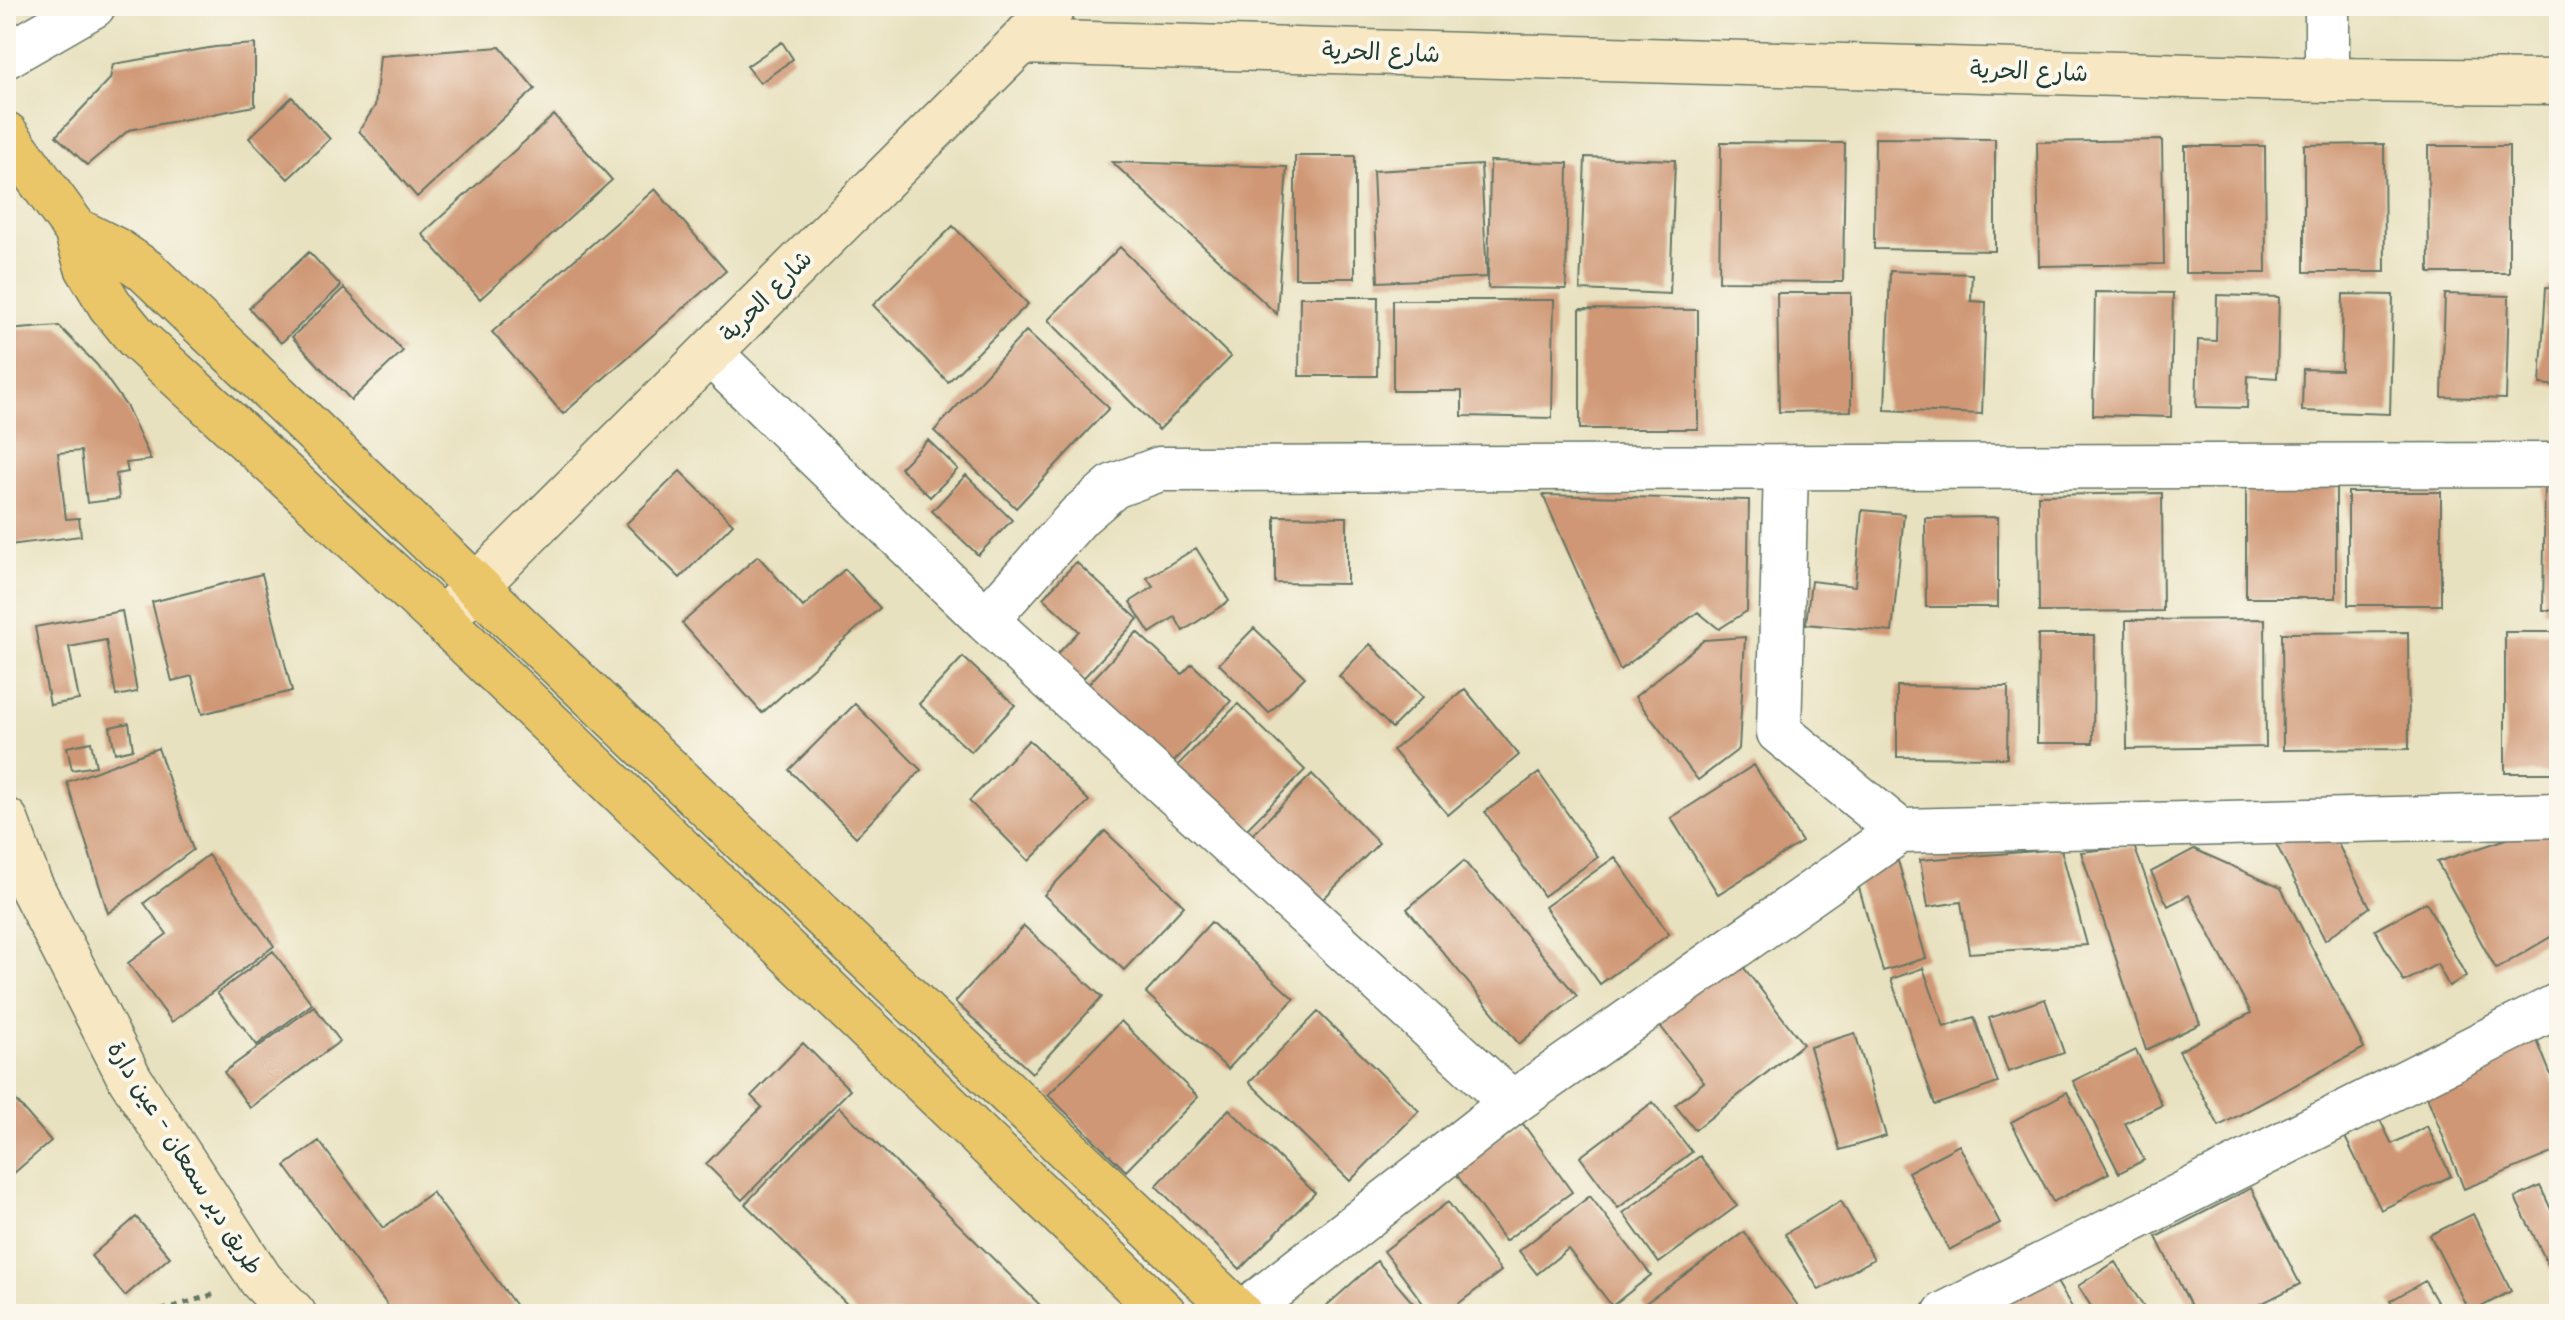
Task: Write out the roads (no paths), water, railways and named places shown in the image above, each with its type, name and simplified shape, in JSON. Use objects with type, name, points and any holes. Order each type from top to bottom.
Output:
[{"type":"main road","points":[[1021,42],[1054,6]]},
{"type":"main road","name":"شارع الحرية","points":[[442,620],[1021,42],[2327,80],[2559,82]]},
{"type":"main road","points":[[6,134],[76,230],[87,267],[110,305],[137,338],[442,620],[1165,1314]]},
{"type":"main road","points":[[76,230],[116,250],[145,270],[1241,1314]]},
{"type":"main road","name":"طريق دير سمعان - عين دارة","points":[[6,820],[29,882],[130,1079],[261,1280],[294,1314]]},
{"type":"street","points":[[6,56],[93,6]]},
{"type":"street","points":[[2327,6],[2327,80]]},
{"type":"street","points":[[710,353],[986,620],[1512,1103]]},
{"type":"street","points":[[986,620],[1079,516],[1114,486],[1160,469],[2559,465]]},
{"type":"street","points":[[1786,469],[1779,732],[1900,831]]},
{"type":"street","points":[[1241,1314],[1512,1103],[1900,831],[2559,815]]},
{"type":"street","points":[[1945,1314],[2559,1005]]}]
